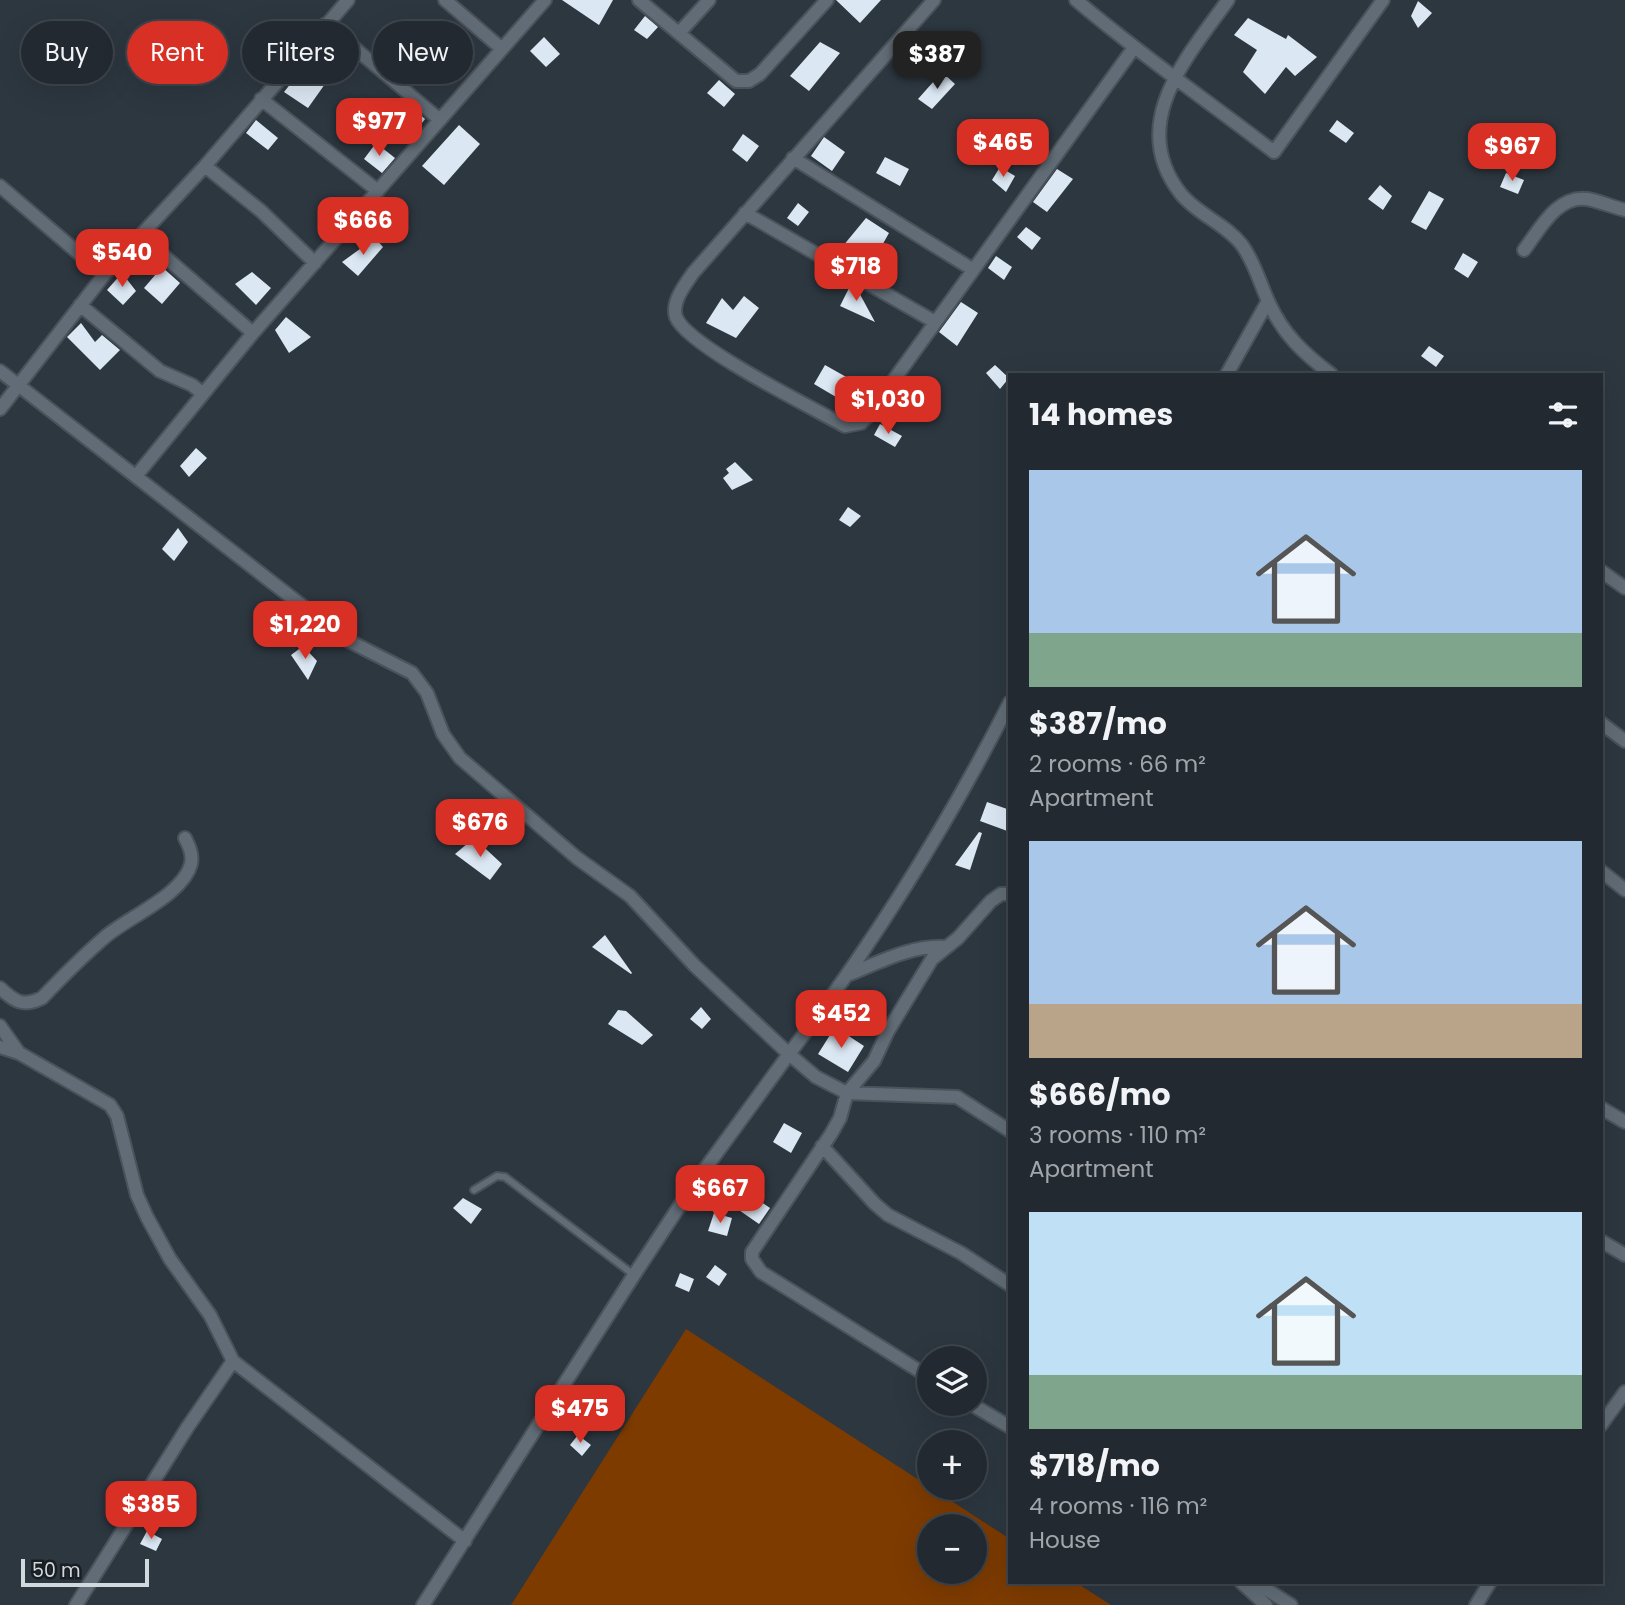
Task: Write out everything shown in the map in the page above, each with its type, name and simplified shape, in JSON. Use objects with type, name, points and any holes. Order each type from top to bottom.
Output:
[{"type":"street","points":[[329,21],[348,0]]},
{"type":"street","points":[[445,0],[502,48]]},
{"type":"street","points":[[135,476],[253,333],[545,0]]},
{"type":"street","points":[[639,0],[736,81],[749,81],[760,74],[827,0]]},
{"type":"street","points":[[678,33],[709,0]]},
{"type":"street","points":[[934,0],[693,273],[675,304],[675,316],[681,326],[707,347],[845,426],[852,426],[867,417],[1133,49]]},
{"type":"street","points":[[1076,0],[1133,49],[1174,75],[1274,152],[1383,0]]},
{"type":"street","points":[[1227,0],[1174,75],[1159,120],[1160,142],[1169,175],[1190,204],[1231,234],[1242,246],[1282,327],[1297,347],[1330,373]]},
{"type":"street","points":[[359,52],[440,120]]},
{"type":"street","points":[[0,409],[104,275],[205,166],[274,84]]},
{"type":"street","points":[[261,99],[378,191]]},
{"type":"street","points":[[793,158],[972,269]]},
{"type":"street","points":[[205,166],[261,212],[315,263]]},
{"type":"street","points":[[0,186],[104,275]]},
{"type":"street","points":[[1524,250],[1553,212],[1566,201],[1585,199],[1625,210]]},
{"type":"street","points":[[745,213],[935,322]]},
{"type":"street","points":[[141,236],[253,333]]},
{"type":"street","points":[[1228,373],[1268,301]]},
{"type":"street","points":[[80,304],[160,371],[192,385],[203,394]]},
{"type":"street","points":[[0,371],[345,639],[412,673],[427,693],[443,733],[460,758],[567,849],[630,896],[695,966],[816,1077],[847,1093],[957,1097],[1008,1130]]},
{"type":"street","points":[[1603,572],[1625,588]]},
{"type":"street","points":[[423,1605],[694,1184],[849,975],[963,791],[1008,706]]},
{"type":"street","points":[[1603,724],[1625,741]]},
{"type":"street","points":[[0,988],[19,1003],[30,1003],[42,998],[106,936],[167,894],[183,878],[191,865],[192,854],[185,838]]},
{"type":"street","points":[[1603,873],[1625,890]]},
{"type":"street","points":[[917,1369],[755,1266],[752,1259],[755,1244],[822,1146],[839,1118],[847,1093],[874,1061],[920,975],[945,947],[977,919],[991,901],[1001,894],[1008,894]]},
{"type":"street","points":[[849,975],[900,954],[925,947],[945,947]]},
{"type":"street","points":[[0,1026],[19,1053]]},
{"type":"street","points":[[0,1047],[19,1053],[85,1088],[110,1105],[120,1125],[138,1195],[147,1217],[170,1259],[210,1315],[233,1361],[466,1541]]},
{"type":"street","points":[[1603,1109],[1625,1122]]},
{"type":"street","points":[[822,1146],[875,1204],[888,1214],[961,1253],[1008,1284]]},
{"type":"street","points":[[1603,1242],[1625,1255]]},
{"type":"street","points":[[76,1605],[187,1428],[233,1361]]},
{"type":"street","points":[[1603,1422],[1625,1392]]},
{"type":"street","points":[[987,1413],[1008,1426]]},
{"type":"street","points":[[1243,1584],[1266,1605]]},
{"type":"street","points":[[1258,1584],[1291,1605]]},
{"type":"street","points":[[1476,1605],[1489,1584]]},
{"type":"lane","points":[[474,1190],[497,1176],[505,1177],[634,1275]]},
{"type":"shaded area","points":[[686,1329],[917,1479],[917,1500],[950,1500],[971,1514],[917,1514],[917,1584],[987,1584],[987,1524],[1008,1538],[1008,1584],[1078,1584],[1111,1605],[511,1605]]},
{"type":"building","points":[[562,0],[613,0],[599,25]]},
{"type":"building","points":[[836,0],[881,0],[860,23]]},
{"type":"building","points":[[1418,1],[1432,13],[1418,28],[1411,16]]},
{"type":"building","points":[[645,16],[658,27],[647,39],[634,30]]},
{"type":"building","points":[[1248,18],[1286,39],[1288,35],[1317,57],[1295,76],[1286,67],[1265,94],[1243,72],[1257,50],[1234,35]]},
{"type":"building","points":[[544,37],[560,54],[546,67],[530,51]]},
{"type":"building","points":[[820,42],[840,53],[809,91],[790,76]]},
{"type":"building","points":[[942,72],[955,84],[932,109],[918,99]]},
{"type":"building","points":[[719,80],[735,94],[724,107],[707,93]]},
{"type":"building","points":[[290,84],[325,84],[308,108],[284,92]]},
{"type":"building","points":[[408,104],[425,119],[412,136],[394,122]]},
{"type":"building","points":[[256,120],[278,138],[268,150],[246,133]]},
{"type":"building","points":[[1337,120],[1354,133],[1346,143],[1329,131]]},
{"type":"building","points":[[459,125],[480,144],[444,185],[422,166]]},
{"type":"building","points":[[743,134],[759,146],[747,162],[732,150]]},
{"type":"building","points":[[824,137],[845,152],[832,171],[811,156]]},
{"type":"building","points":[[376,143],[395,158],[382,173],[364,159]]},
{"type":"building","points":[[885,157],[909,169],[900,186],[876,173]]},
{"type":"building","points":[[1000,167],[1015,176],[1006,192],[992,180]]},
{"type":"building","points":[[1057,169],[1073,179],[1047,212],[1033,202]]},
{"type":"building","points":[[1506,173],[1524,180],[1518,194],[1500,187]]},
{"type":"building","points":[[1380,185],[1392,196],[1383,210],[1368,199]]},
{"type":"building","points":[[1429,191],[1444,199],[1426,230],[1411,222]]},
{"type":"building","points":[[798,203],[809,212],[798,226],[787,218]]},
{"type":"building","points":[[866,218],[889,233],[880,249],[875,247],[866,266],[838,252]]},
{"type":"building","points":[[1026,227],[1041,238],[1032,250],[1017,237]]},
{"type":"building","points":[[375,238],[383,247],[358,276],[342,262]]},
{"type":"building","points":[[1463,253],[1478,262],[1468,278],[1454,269]]},
{"type":"building","points":[[996,256],[1012,267],[1004,280],[988,268]]},
{"type":"building","points":[[162,267],[180,283],[162,304],[144,288]]},
{"type":"building","points":[[252,272],[271,288],[256,305],[235,284]]},
{"type":"building","points":[[122,273],[136,291],[123,305],[107,290]]},
{"type":"building","points":[[851,284],[856,287],[875,322],[840,306]]},
{"type":"building","points":[[744,296],[759,308],[736,338],[706,323],[722,298],[733,310]]},
{"type":"building","points":[[961,302],[978,313],[957,346],[939,332]]},
{"type":"building","points":[[286,317],[311,337],[289,353],[275,330]]},
{"type":"building","points":[[81,323],[95,342],[102,335],[120,350],[100,370],[67,337]]},
{"type":"building","points":[[1429,346],[1444,356],[1436,367],[1421,356]]},
{"type":"building","points":[[825,365],[848,378],[836,397],[814,384]]},
{"type":"building","points":[[995,365],[1008,379],[1000,389],[986,373]]},
{"type":"building","points":[[880,424],[902,436],[895,447],[874,435]]},
{"type":"building","points":[[196,448],[207,458],[189,477],[180,466]]},
{"type":"building","points":[[735,462],[753,480],[732,490],[723,478],[729,473],[726,469]]},
{"type":"building","points":[[848,507],[861,516],[850,527],[839,520]]},
{"type":"building","points":[[178,528],[188,542],[174,561],[162,549]]},
{"type":"building","points":[[303,646],[317,661],[308,680],[291,655]]},
{"type":"building","points":[[987,802],[1008,809],[1008,831],[980,821]]},
{"type":"building","points":[[979,832],[982,833],[970,870],[955,865]]},
{"type":"building","points":[[474,838],[502,864],[490,880],[455,854]]},
{"type":"building","points":[[605,935],[632,973],[631,974],[592,947]]},
{"type":"building","points":[[701,1007],[711,1019],[702,1029],[690,1019]]},
{"type":"building","points":[[618,1010],[626,1011],[653,1035],[642,1045],[608,1024]]},
{"type":"building","points":[[835,1027],[864,1046],[848,1072],[818,1054]]},
{"type":"building","points":[[784,1123],[802,1133],[791,1153],[773,1142]]},
{"type":"building","points":[[747,1192],[770,1208],[759,1224],[736,1208]]},
{"type":"building","points":[[463,1198],[482,1209],[471,1224],[453,1208]]},
{"type":"building","points":[[714,1213],[732,1218],[727,1236],[708,1231]]},
{"type":"building","points":[[715,1265],[727,1274],[719,1286],[706,1277]]},
{"type":"building","points":[[680,1273],[694,1279],[689,1292],[675,1286]]},
{"type":"building","points":[[578,1435],[591,1445],[582,1456],[570,1445]]},
{"type":"building","points":[[147,1531],[162,1539],[156,1551],[140,1544]]}]
